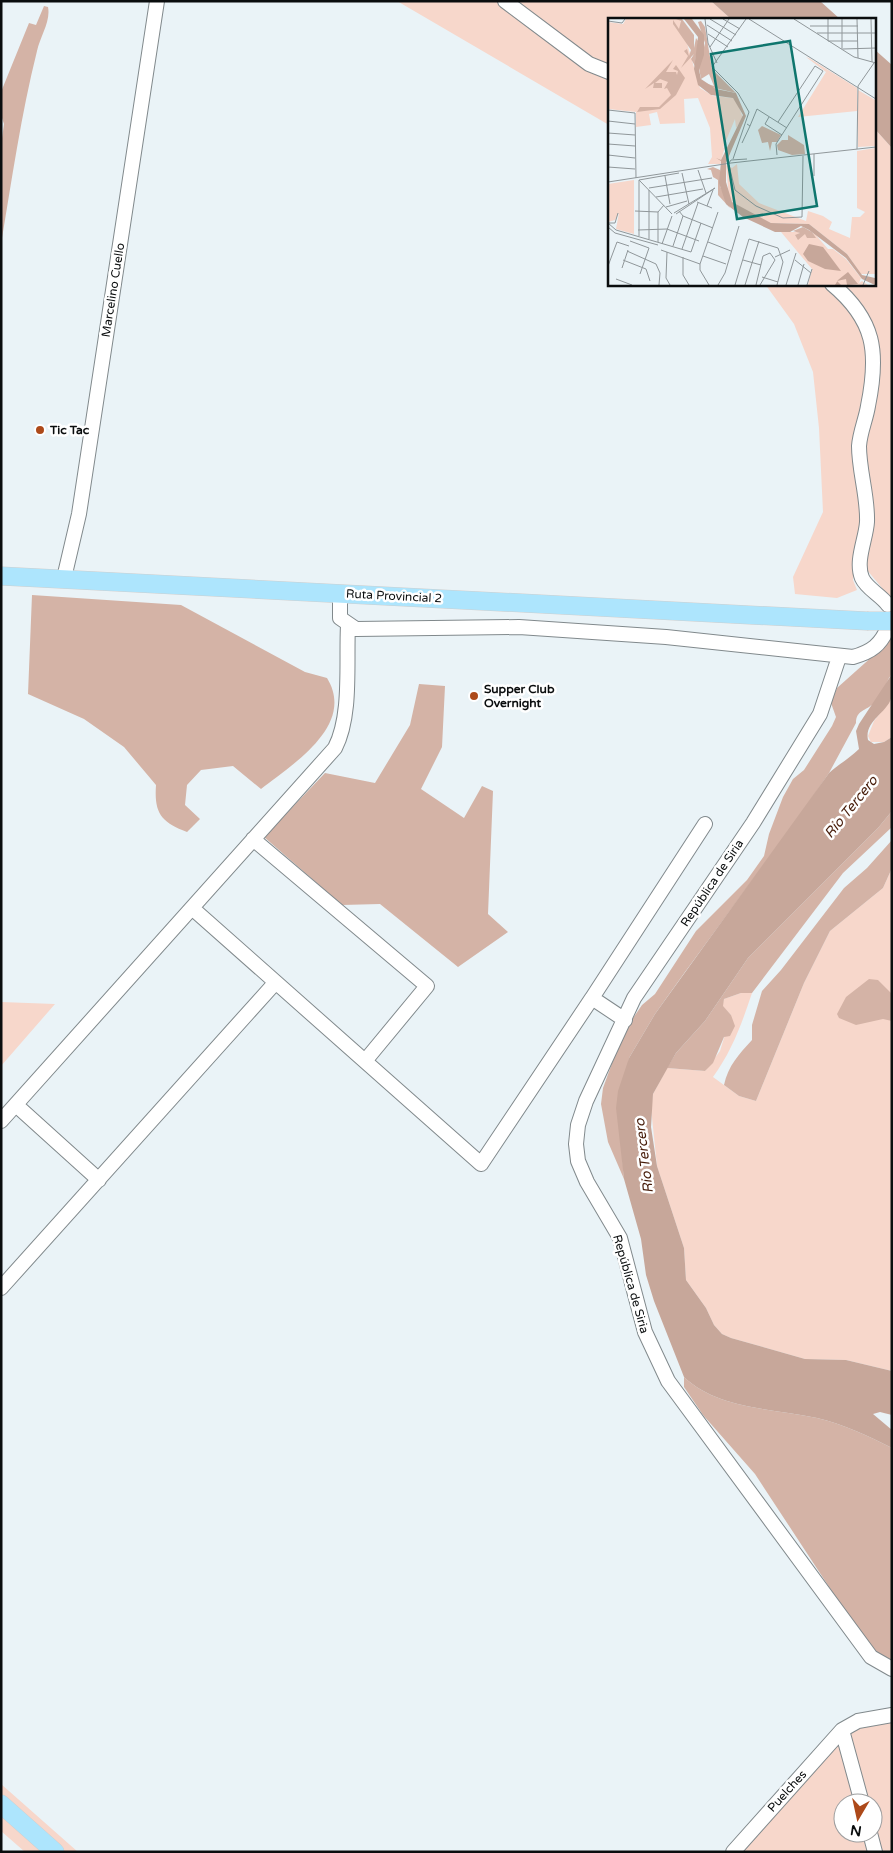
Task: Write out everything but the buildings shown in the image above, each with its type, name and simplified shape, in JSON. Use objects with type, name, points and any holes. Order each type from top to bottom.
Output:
[{"type":"main road","name":"Ruta Provincial 2","points":[[1,576],[787,617],[890,616]]},
{"type":"main road","points":[[1,1804],[56,1852]]},
{"type":"street","name":"Marcelino Cuello","points":[[64,578],[79,514],[157,1]]},
{"type":"street","points":[[505,1],[589,64],[608,72]]},
{"type":"street","points":[[340,593],[340,618],[356,629],[519,627],[666,637],[839,657],[853,657],[867,653],[882,641],[890,616],[866,584],[860,571],[867,516],[859,444],[873,381],[873,357],[865,319],[856,306],[833,285]]},
{"type":"street","points":[[1,1121],[335,748],[341,735],[344,718],[348,625]]},
{"type":"street","name":"República de Siria","points":[[839,657],[820,714],[754,822],[634,998],[586,1101],[578,1126],[576,1144],[578,1160],[587,1182],[620,1238],[644,1332],[652,1351],[685,1406],[871,1657],[892,1669]]},
{"type":"street","points":[[192,908],[481,1164],[705,824]]},
{"type":"street","points":[[253,839],[427,986],[365,1061]]},
{"type":"street","points":[[1,1288],[275,983]]},
{"type":"street","points":[[592,998],[625,1020]]},
{"type":"street","points":[[16,1105],[99,1180]]},
{"type":"street","points":[[859,1793],[842,1730],[858,1721],[892,1715]]},
{"type":"street","name":"Puelches","points":[[733,1852],[842,1730]]},
{"type":"shaded area","points":[[397,1],[711,1],[730,18],[608,18],[608,124]]},
{"type":"shaded area","points":[[44,6],[48,7],[48,18],[38,46],[26,99],[1,244],[1,145],[4,124],[1,115],[1,92],[29,23],[36,25]]},
{"type":"shaded area","points":[[876,130],[892,148],[892,600],[857,558],[853,580],[857,590],[837,598],[795,594],[793,577],[823,512],[819,428],[813,372],[794,324],[766,285],[876,285]]},
{"type":"shaded area","points":[[32,595],[181,605],[305,672],[327,678],[334,695],[333,712],[327,727],[317,742],[304,755],[261,789],[233,766],[201,770],[187,785],[185,805],[200,819],[187,832],[178,828],[165,820],[161,815],[156,803],[156,785],[124,747],[84,719],[28,694]]},
{"type":"shaded area","points":[[892,628],[892,674],[880,695],[871,706],[862,711],[858,716],[829,773],[655,1014],[629,1058],[622,1152],[624,1179],[608,1142],[601,1104],[603,1088],[615,1055],[631,1021],[642,1005],[655,994],[696,931],[747,880],[764,856],[769,834],[783,797],[793,779],[804,770],[836,717],[831,703],[837,688],[884,646]]},
{"type":"shaded area","points":[[419,684],[445,686],[442,747],[421,789],[464,818],[482,786],[493,791],[488,914],[508,932],[458,967],[380,904],[342,905],[264,837],[325,773],[375,783],[410,725]]},
{"type":"shaded area","points":[[892,698],[892,737],[884,742],[871,742],[868,736],[874,721]]},
{"type":"shaded area","points":[[892,811],[892,827],[843,873],[752,993],[741,993],[724,999],[723,1006],[731,1015],[735,1026],[730,1036],[724,1037],[713,1063],[705,1071],[667,1068],[676,1053],[705,1021],[748,958],[878,828]]},
{"type":"shaded area","points":[[892,840],[892,868],[883,888],[830,931],[804,983],[756,1101],[739,1096],[724,1085],[731,1066],[752,1040],[752,1025],[762,991],[781,970],[844,888],[867,868]]},
{"type":"shaded area","points":[[892,868],[892,1371],[846,1360],[805,1359],[722,1334],[714,1325],[706,1308],[686,1280],[684,1248],[657,1166],[651,1108],[653,1094],[667,1068],[705,1071],[720,1051],[731,1015],[722,1006],[724,999],[741,993],[752,993],[731,1047],[713,1077],[739,1096],[756,1101],[804,983],[830,931],[883,888]]},
{"type":"shaded area","points":[[869,979],[878,980],[892,994],[892,1021],[883,1019],[856,1025],[839,1018],[837,1014],[846,997]]},
{"type":"shaded area","points":[[1,1002],[55,1004],[1,1066]]},
{"type":"shaded area","points":[[684,1377],[698,1388],[730,1402],[817,1418],[855,1431],[892,1448],[892,1664],[875,1657],[755,1474],[703,1415],[684,1387]]},
{"type":"shaded area","points":[[874,1722],[892,1722],[892,1852],[880,1852],[878,1843],[883,1843],[883,1793],[864,1793],[849,1732]]},
{"type":"shaded area","points":[[838,1744],[840,1745],[854,1793],[833,1793],[833,1843],[867,1843],[869,1852],[739,1852]]},
{"type":"shaded area","points":[[1,1784],[78,1852],[65,1852],[1,1795]]},
{"type":"shaded area","points":[[1,1812],[46,1852],[25,1852],[1,1831]]},
{"type":"water","points":[[711,1],[820,1],[839,18],[730,18]]},
{"type":"water","points":[[876,51],[892,65],[892,148],[876,130]]},
{"type":"water","name":"Río Tercero","points":[[892,674],[891,699],[869,728],[868,740],[874,744],[884,742],[892,737],[892,811],[878,828],[748,958],[705,1021],[676,1053],[653,1094],[651,1127],[657,1166],[684,1248],[686,1280],[706,1308],[714,1325],[722,1334],[731,1338],[805,1359],[846,1360],[892,1371],[892,1415],[880,1412],[873,1414],[892,1430],[892,1448],[855,1431],[817,1418],[730,1402],[698,1388],[684,1377],[654,1301],[646,1275],[641,1239],[624,1179],[616,1108],[618,1091],[629,1058],[655,1014],[829,773],[859,749],[856,731],[859,724]]},
{"type":"place","name":"Tic Tac","points":[[40,430]]},
{"type":"place","name":"Supper Club Overnight","points":[[474,696]]}]
